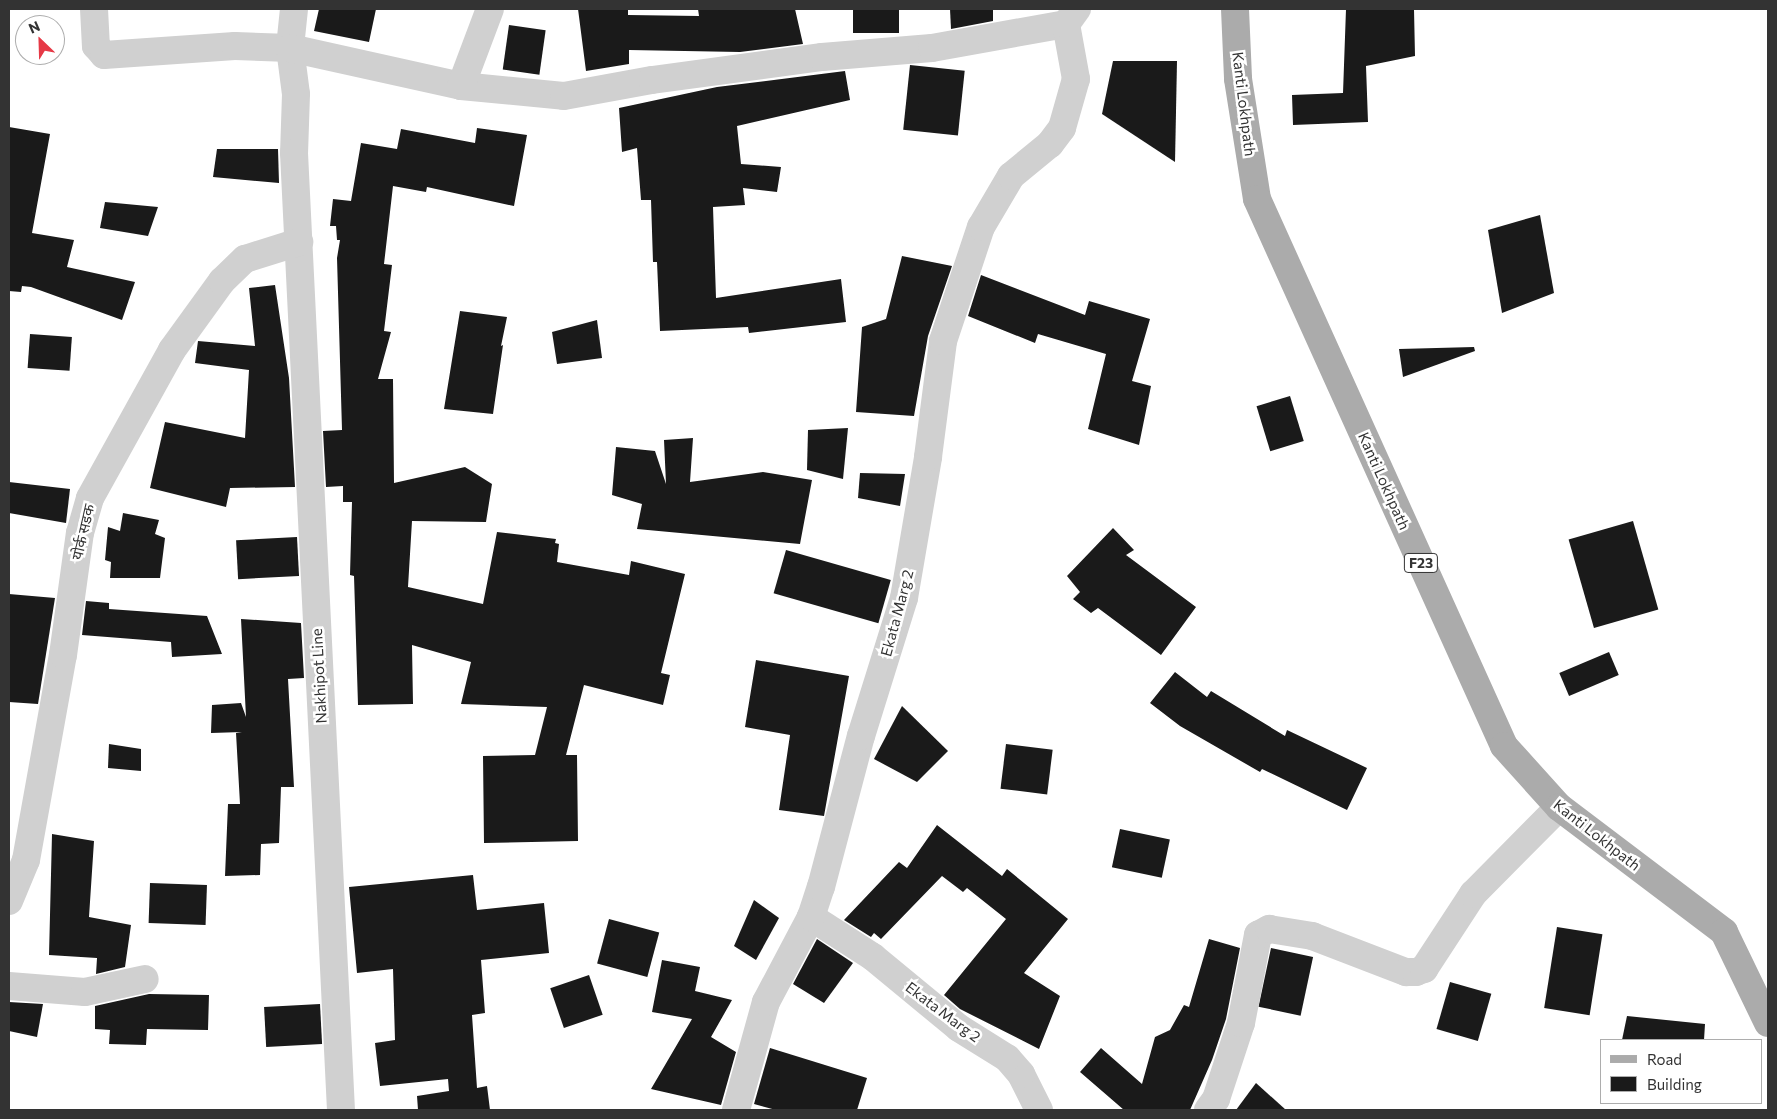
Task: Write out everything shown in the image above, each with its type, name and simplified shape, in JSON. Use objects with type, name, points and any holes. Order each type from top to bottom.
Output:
[{"type":"main road","name":"Kanti Lokhpath","points":[[1235,9],[1238,79],[1257,199],[1504,746],[1559,808],[1724,932],[1768,1023]]},
{"type":"street","points":[[94,9],[96,46],[104,55],[235,46],[290,48],[461,86],[564,96],[652,80],[822,57],[932,48],[1071,16]]},
{"type":"street","name":"Nakhipot Line","points":[[294,9],[290,48],[296,94],[294,153],[340,1110]]},
{"type":"street","points":[[461,86],[490,9]]},
{"type":"street","name":"Ekata Marg 2","points":[[1039,1110],[1021,1074],[1007,1058],[960,1028],[873,957],[810,917],[821,888],[861,736],[904,598],[928,457],[943,341],[982,227],[1011,176],[1050,144],[1062,128],[1076,79],[1071,16]]},
{"type":"street","name":"योर्क सडक","points":[[9,900],[26,860],[63,655],[80,533],[90,498],[172,350],[222,281],[245,259],[299,242]]},
{"type":"street","points":[[1208,1110],[1216,1099],[1241,1023],[1258,935],[1269,929],[1312,936],[1406,972],[1416,972],[1424,968],[1473,894],[1559,808]]},
{"type":"street","points":[[736,1110],[766,1002],[810,917]]},
{"type":"street","points":[[9,986],[85,992],[145,979]]},
{"type":"building","points":[[319,9],[376,9],[369,42],[314,31]]},
{"type":"building","points":[[578,9],[628,9],[628,15],[699,16],[698,9],[795,9],[803,44],[740,52],[629,50],[629,64],[586,71]]},
{"type":"building","points":[[853,9],[899,9],[899,33],[853,33]]},
{"type":"building","points":[[950,9],[993,9],[993,21],[951,29]]},
{"type":"building","points":[[1346,9],[1414,9],[1415,56],[1366,66],[1368,122],[1293,125],[1292,95],[1343,93]]},
{"type":"building","points":[[509,25],[546,30],[539,75],[503,70]]},
{"type":"building","points":[[1113,61],[1177,61],[1175,162],[1102,114]]},
{"type":"building","points":[[910,65],[965,71],[958,135],[903,130]]},
{"type":"building","points":[[845,71],[850,100],[737,126],[741,164],[781,167],[777,192],[743,188],[745,205],[713,207],[716,298],[841,279],[846,322],[749,333],[748,327],[660,331],[657,262],[653,262],[651,200],[641,200],[637,148],[622,152],[619,108],[717,87]]},
{"type":"building","points":[[9,127],[50,134],[32,233],[74,240],[67,267],[135,282],[122,320],[31,287],[22,286],[21,292],[9,291]]},
{"type":"building","points":[[477,128],[527,135],[514,206],[427,187],[426,192],[393,186],[384,264],[392,265],[384,331],[391,332],[378,379],[393,379],[394,483],[465,467],[492,484],[486,522],[412,521],[408,587],[483,604],[497,532],[556,539],[555,543],[559,544],[557,562],[629,575],[631,561],[685,574],[661,673],[670,675],[663,705],[584,685],[566,755],[577,755],[578,841],[484,843],[483,756],[535,755],[547,707],[461,704],[471,662],[412,645],[413,704],[358,705],[354,576],[350,575],[352,502],[343,502],[343,486],[326,487],[323,431],[342,430],[337,258],[340,240],[337,240],[336,226],[330,226],[333,199],[351,201],[361,143],[397,149],[401,129],[475,143]]},
{"type":"building","points":[[217,149],[278,149],[279,183],[213,177]]},
{"type":"building","points":[[105,202],[158,207],[148,236],[100,228]]},
{"type":"building","points":[[1540,215],[1554,293],[1502,313],[1488,230]]},
{"type":"building","points":[[902,256],[952,266],[928,336],[914,416],[856,412],[862,327],[886,319]]},
{"type":"building","points":[[981,275],[1085,315],[1089,301],[1150,319],[1132,381],[1151,386],[1139,445],[1088,429],[1106,354],[1038,334],[1035,343],[968,316]]},
{"type":"building","points":[[275,285],[289,378],[295,487],[230,488],[226,507],[150,488],[165,422],[245,438],[249,370],[195,363],[198,341],[255,346],[249,288]]},
{"type":"building","points":[[460,311],[507,317],[501,346],[503,345],[493,414],[444,409]]},
{"type":"building","points":[[597,320],[602,358],[557,364],[552,332]]},
{"type":"building","points":[[30,334],[72,337],[70,371],[28,368]]},
{"type":"building","points":[[1474,347],[1475,351],[1403,377],[1399,349]]},
{"type":"building","points":[[1290,396],[1304,441],[1270,451],[1257,406]]},
{"type":"building","points":[[848,428],[843,479],[807,470],[808,430]]},
{"type":"building","points":[[693,438],[690,482],[763,472],[812,480],[800,544],[637,529],[642,504],[612,495],[616,447],[655,451],[666,484],[664,440]]},
{"type":"building","points":[[860,473],[905,474],[900,506],[858,498]]},
{"type":"building","points":[[9,482],[70,489],[66,523],[9,513]]},
{"type":"building","points":[[123,513],[159,520],[155,534],[165,538],[160,578],[110,578],[111,562],[105,560],[108,527],[120,531]]},
{"type":"building","points":[[1633,521],[1658,609],[1594,628],[1569,539]]},
{"type":"building","points":[[1113,528],[1134,550],[1126,555],[1196,607],[1161,655],[1098,608],[1091,613],[1073,599],[1080,592],[1067,576]]},
{"type":"building","points":[[297,537],[299,576],[238,579],[236,540]]},
{"type":"building","points":[[786,550],[891,580],[878,623],[774,593]]},
{"type":"building","points":[[9,594],[55,598],[38,704],[9,702]]},
{"type":"building","points":[[86,601],[109,603],[109,609],[207,616],[222,654],[172,657],[171,642],[82,635]]},
{"type":"building","points":[[241,619],[301,623],[304,678],[288,679],[294,787],[281,787],[279,843],[261,844],[260,875],[225,876],[228,804],[240,804],[236,733],[242,732],[211,733],[212,705],[241,703],[246,717]]},
{"type":"building","points":[[1609,652],[1619,675],[1569,696],[1559,673]]},
{"type":"building","points":[[756,660],[849,676],[824,816],[779,810],[790,735],[745,727]]},
{"type":"building","points":[[1175,672],[1207,697],[1211,691],[1285,736],[1287,730],[1367,768],[1347,810],[1262,769],[1260,772],[1180,726],[1150,703]]},
{"type":"building","points":[[902,706],[948,751],[917,782],[874,759]]},
{"type":"building","points":[[109,744],[141,749],[141,771],[108,768]]},
{"type":"building","points":[[1006,744],[1053,750],[1047,794],[1001,789]]},
{"type":"building","points":[[937,825],[1002,876],[1007,869],[1068,919],[1024,973],[1060,996],[1039,1049],[960,1009],[944,995],[1006,919],[967,888],[963,892],[942,876],[881,939],[874,933],[871,937],[844,920],[899,862],[907,868]]},
{"type":"building","points":[[1120,829],[1170,840],[1162,878],[1112,867]]},
{"type":"building","points":[[52,834],[94,841],[89,917],[131,925],[125,967],[96,974],[97,958],[49,955]]},
{"type":"building","points":[[473,875],[477,910],[544,903],[549,953],[481,960],[485,1013],[472,1015],[477,1088],[487,1086],[490,1110],[418,1110],[417,1096],[449,1091],[448,1079],[380,1086],[375,1043],[395,1040],[393,969],[357,973],[349,887]]},
{"type":"building","points":[[150,883],[207,885],[206,925],[149,923]]},
{"type":"building","points":[[754,900],[779,918],[756,960],[734,946]]},
{"type":"building","points":[[609,919],[659,932],[647,977],[597,963]]},
{"type":"building","points":[[1557,927],[1602,934],[1590,1015],[1544,1008]]},
{"type":"building","points":[[817,939],[853,963],[824,1003],[793,984]]},
{"type":"building","points":[[1209,939],[1240,948],[1226,1019],[1212,1060],[1190,1110],[1124,1110],[1080,1072],[1101,1048],[1142,1084],[1155,1037],[1170,1030],[1184,1005],[1189,1007]]},
{"type":"building","points":[[1271,948],[1313,957],[1301,1016],[1259,1007]]},
{"type":"building","points":[[662,960],[700,967],[695,991],[732,1000],[711,1037],[736,1052],[721,1105],[651,1089],[692,1019],[652,1012]]},
{"type":"building","points":[[589,975],[603,1015],[564,1028],[550,988]]},
{"type":"building","points":[[1450,982],[1491,994],[1478,1041],[1436,1029]]},
{"type":"building","points":[[149,994],[209,995],[208,1030],[147,1029],[146,1045],[109,1044],[110,1030],[95,1029],[95,1006]]},
{"type":"building","points":[[9,1002],[43,1004],[37,1037],[9,1031]]},
{"type":"building","points":[[320,1004],[322,1044],[266,1047],[264,1007]]},
{"type":"building","points":[[1627,1016],[1705,1024],[1704,1039],[1622,1039]]},
{"type":"building","points":[[770,1048],[867,1078],[857,1110],[776,1110],[754,1104]]},
{"type":"building","points":[[1256,1083],[1286,1110],[1236,1110]]}]
